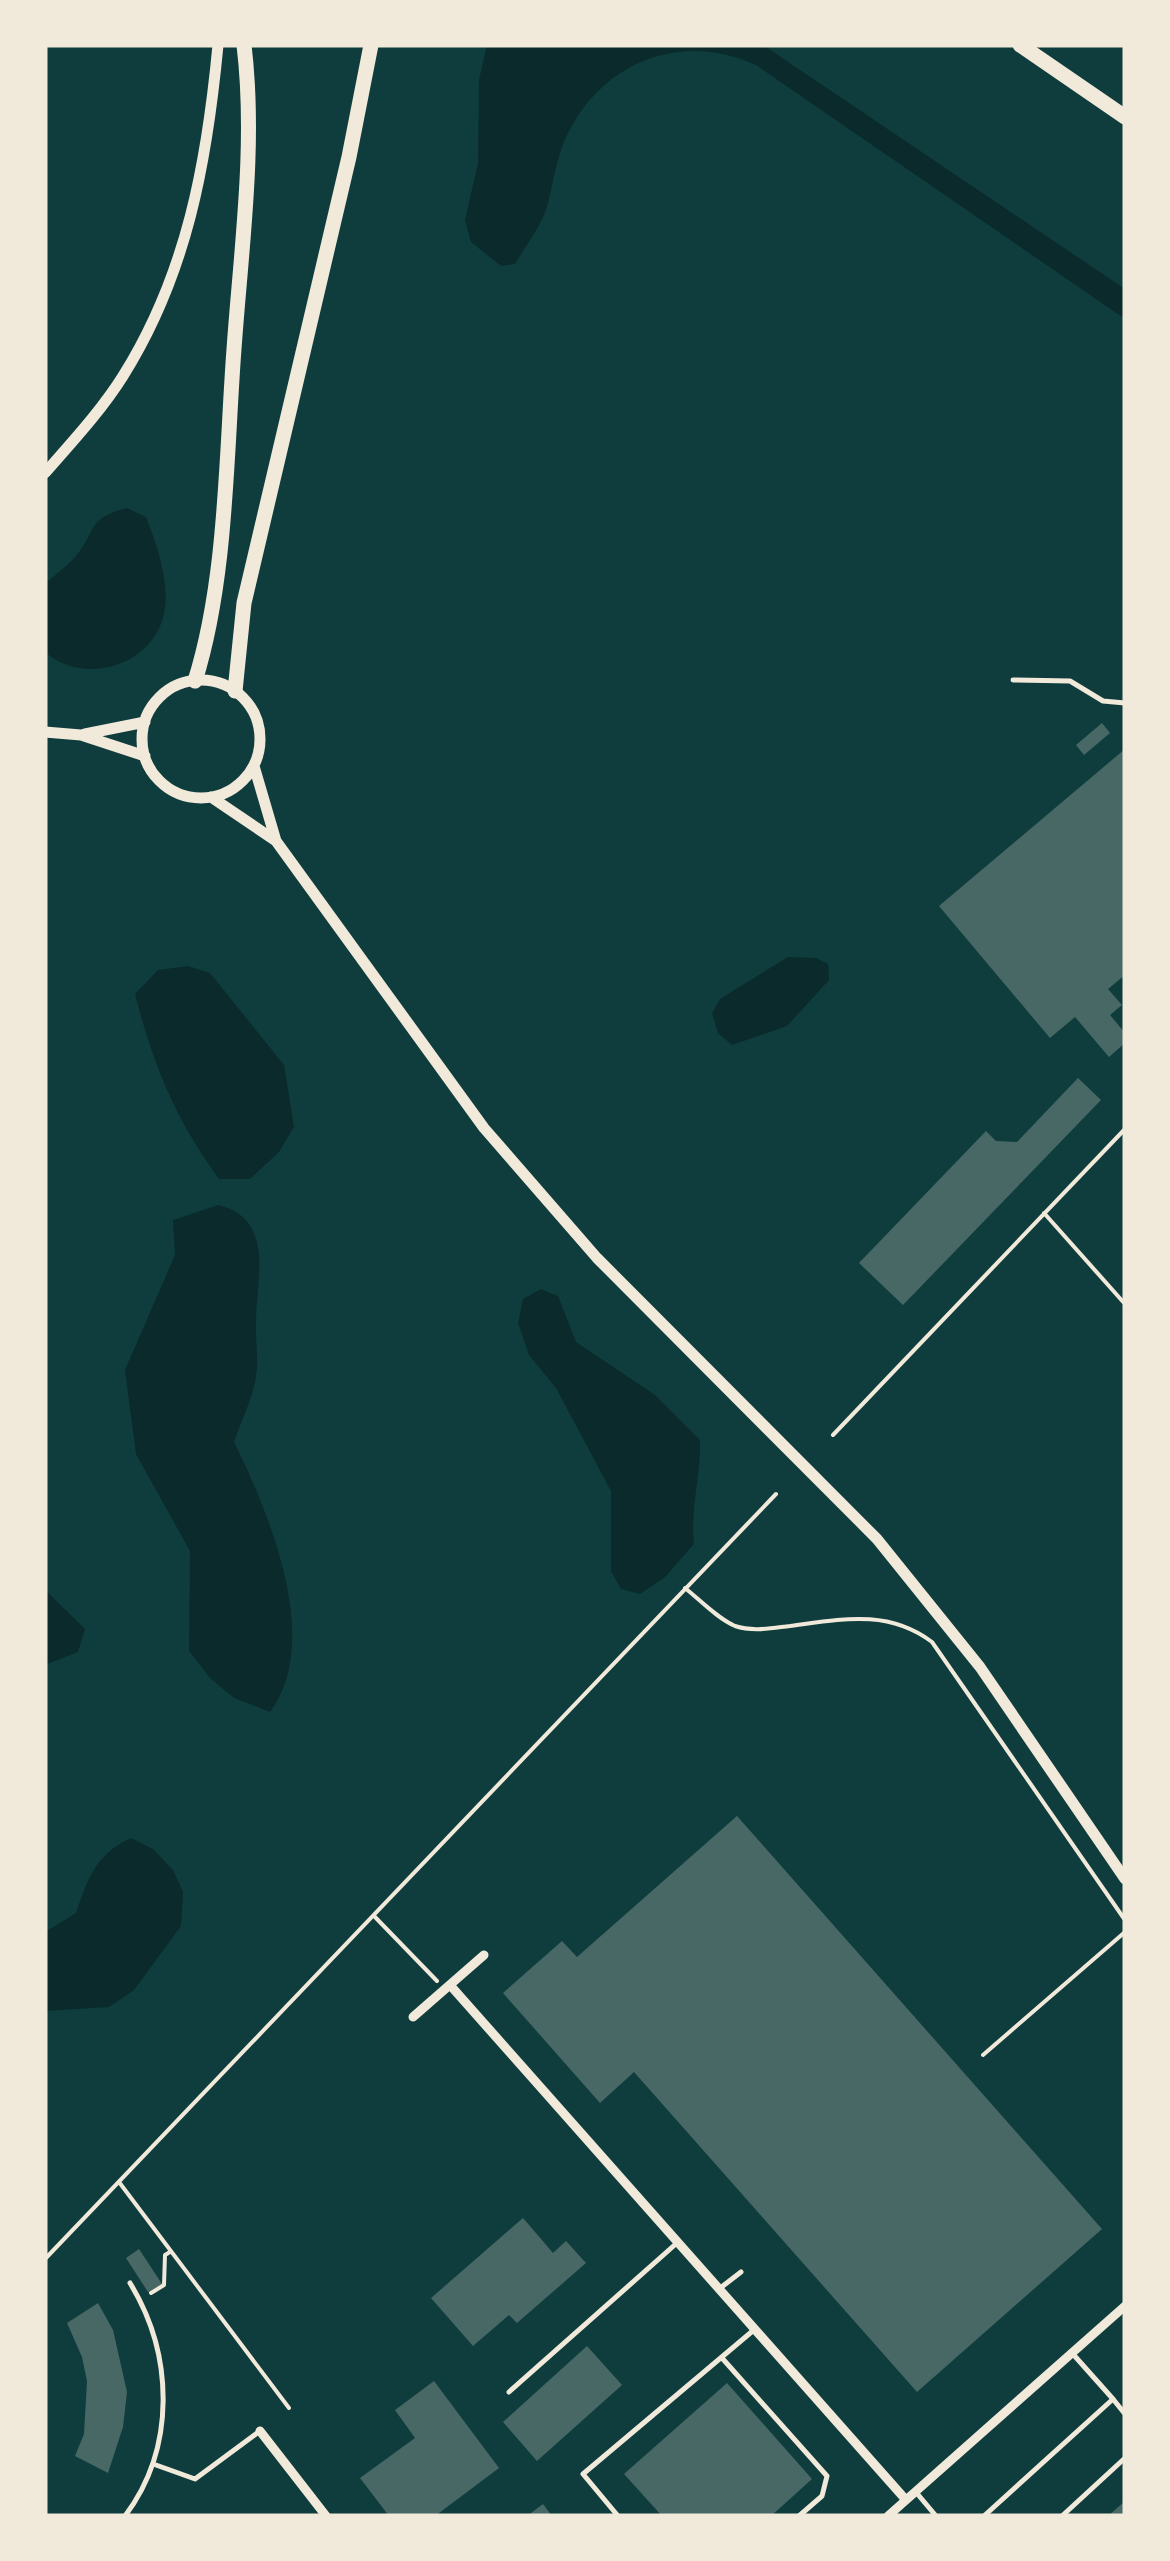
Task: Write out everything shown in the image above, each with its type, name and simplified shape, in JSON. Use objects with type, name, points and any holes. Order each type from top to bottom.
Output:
[{"type":"highway","points":[[195,681],[210,631],[229,418],[246,170],[244,45]]},
{"type":"highway","points":[[235,691],[244,604],[349,158],[371,45]]},
{"type":"highway","points":[[1020,45],[1125,118]]},
{"type":"street","points":[[45,472],[122,376],[180,257],[206,156],[218,45]]},
{"type":"street","points":[[195,681],[216,682],[235,691],[250,706],[258,725],[260,746],[254,766],[244,780],[212,798],[170,790],[150,769],[145,756],[145,722],[164,694],[195,681]]},
{"type":"street","points":[[45,732],[81,734],[145,722]]},
{"type":"street","points":[[81,734],[145,756]]},
{"type":"street","points":[[254,766],[276,840],[415,1036],[556,1214],[834,1494],[922,1593],[980,1668],[1125,1880]]},
{"type":"street","points":[[212,798],[276,840]]},
{"type":"street","points":[[413,2017],[484,1955]]},
{"type":"street","points":[[450,1984],[906,2500]]},
{"type":"street","points":[[888,2516],[1125,2306]]},
{"type":"street","points":[[260,2431],[326,2516]]},
{"type":"lane","points":[[1013,680],[1070,681],[1103,700],[1125,703]]},
{"type":"lane","points":[[509,2392],[678,2242]]},
{"type":"lane","points":[[719,2289],[741,2272]]},
{"type":"lane","points":[[125,2516],[156,2466],[164,2416],[156,2340],[130,2283]]},
{"type":"lane","points":[[618,2516],[583,2474],[755,2329]]},
{"type":"lane","points":[[1072,2353],[1125,2414]]},
{"type":"lane","points":[[722,2358],[826,2476],[822,2496],[800,2516]]},
{"type":"lane","points":[[984,2516],[1113,2399]]},
{"type":"lane","points":[[156,2466],[195,2479],[260,2431]]},
{"type":"lane","points":[[1062,2516],[1125,2458]]},
{"type":"lane","points":[[916,2491],[936,2516]]},
{"type":"path","points":[[833,1435],[1125,1129]]},
{"type":"path","points":[[1044,1213],[1125,1304]]},
{"type":"path","points":[[45,2259],[376,1917],[776,1494]]},
{"type":"path","points":[[685,1588],[734,1626],[761,1630],[849,1618],[882,1618],[909,1624],[932,1642],[1125,1920]]},
{"type":"path","points":[[376,1917],[438,1982],[450,1984]]},
{"type":"path","points":[[983,2056],[1125,1932]]},
{"type":"path","points":[[119,2182],[288,2408]]},
{"type":"path","points":[[140,2300],[164,2285],[165,2256],[170,2252]]},
{"type":"water","points":[[487,45],[763,45],[1125,289],[1125,319],[756,65],[700,51],[647,59],[601,88],[582,109],[567,135],[546,210],[536,231],[515,264],[501,266],[471,242],[465,220],[478,163],[479,80]]},
{"type":"water","points":[[127,508],[146,517],[161,561],[166,597],[160,627],[149,644],[118,664],[99,669],[62,663],[45,652],[45,584],[76,556],[99,521]]},
{"type":"water","points":[[788,957],[816,958],[828,964],[829,980],[787,1026],[732,1045],[718,1033],[712,1013],[720,999]]},
{"type":"water","points":[[188,966],[210,973],[284,1065],[294,1127],[279,1152],[250,1179],[219,1179],[204,1157],[158,1069],[142,1020],[135,994],[158,970]]},
{"type":"water","points":[[218,1205],[236,1212],[248,1223],[259,1253],[256,1376],[234,1442],[275,1540],[291,1614],[292,1650],[285,1683],[270,1712],[234,1698],[210,1678],[189,1651],[190,1551],[136,1454],[125,1370],[175,1255],[173,1220]]},
{"type":"water","points":[[541,1289],[558,1296],[576,1342],[655,1395],[700,1440],[694,1544],[665,1577],[640,1594],[621,1589],[611,1571],[611,1491],[556,1388],[529,1355],[518,1323],[523,1299]]},
{"type":"water","points":[[45,1590],[85,1629],[78,1652],[45,1665]]},
{"type":"water","points":[[131,1838],[153,1849],[173,1870],[183,1892],[181,1926],[134,1990],[109,2007],[45,2011],[45,1932],[76,1913],[95,1868],[109,1852]]},
{"type":"building","points":[[1102,723],[1110,733],[1084,755],[1076,745]]},
{"type":"building","points":[[1125,749],[1125,975],[1108,989],[1122,1005],[1110,1015],[1125,1033],[1125,1043],[1109,1057],[1075,1017],[1050,1038],[939,906]]},
{"type":"building","points":[[1078,1078],[1101,1100],[903,1305],[859,1263],[986,1131],[996,1141],[1017,1142]]},
{"type":"building","points":[[737,1816],[1102,2229],[917,2392],[634,2072],[600,2103],[503,1993],[562,1941],[577,1957]]},
{"type":"building","points":[[523,2218],[553,2253],[566,2241],[586,2263],[517,2323],[509,2315],[473,2346],[431,2298]]},
{"type":"building","points":[[139,2249],[162,2284],[148,2292],[126,2258]]},
{"type":"building","points":[[98,2303],[113,2330],[127,2392],[123,2427],[108,2473],[75,2456],[84,2434],[87,2381],[82,2357],[67,2323]]},
{"type":"building","points":[[587,2346],[622,2385],[537,2461],[503,2422]]},
{"type":"building","points":[[434,2381],[499,2468],[435,2516],[389,2516],[360,2478],[415,2438],[395,2410]]},
{"type":"building","points":[[727,2383],[812,2479],[771,2516],[662,2516],[624,2474]]},
{"type":"building","points":[[1125,2501],[1125,2516],[1108,2516]]},
{"type":"building","points":[[543,2504],[552,2516],[527,2516]]}]
